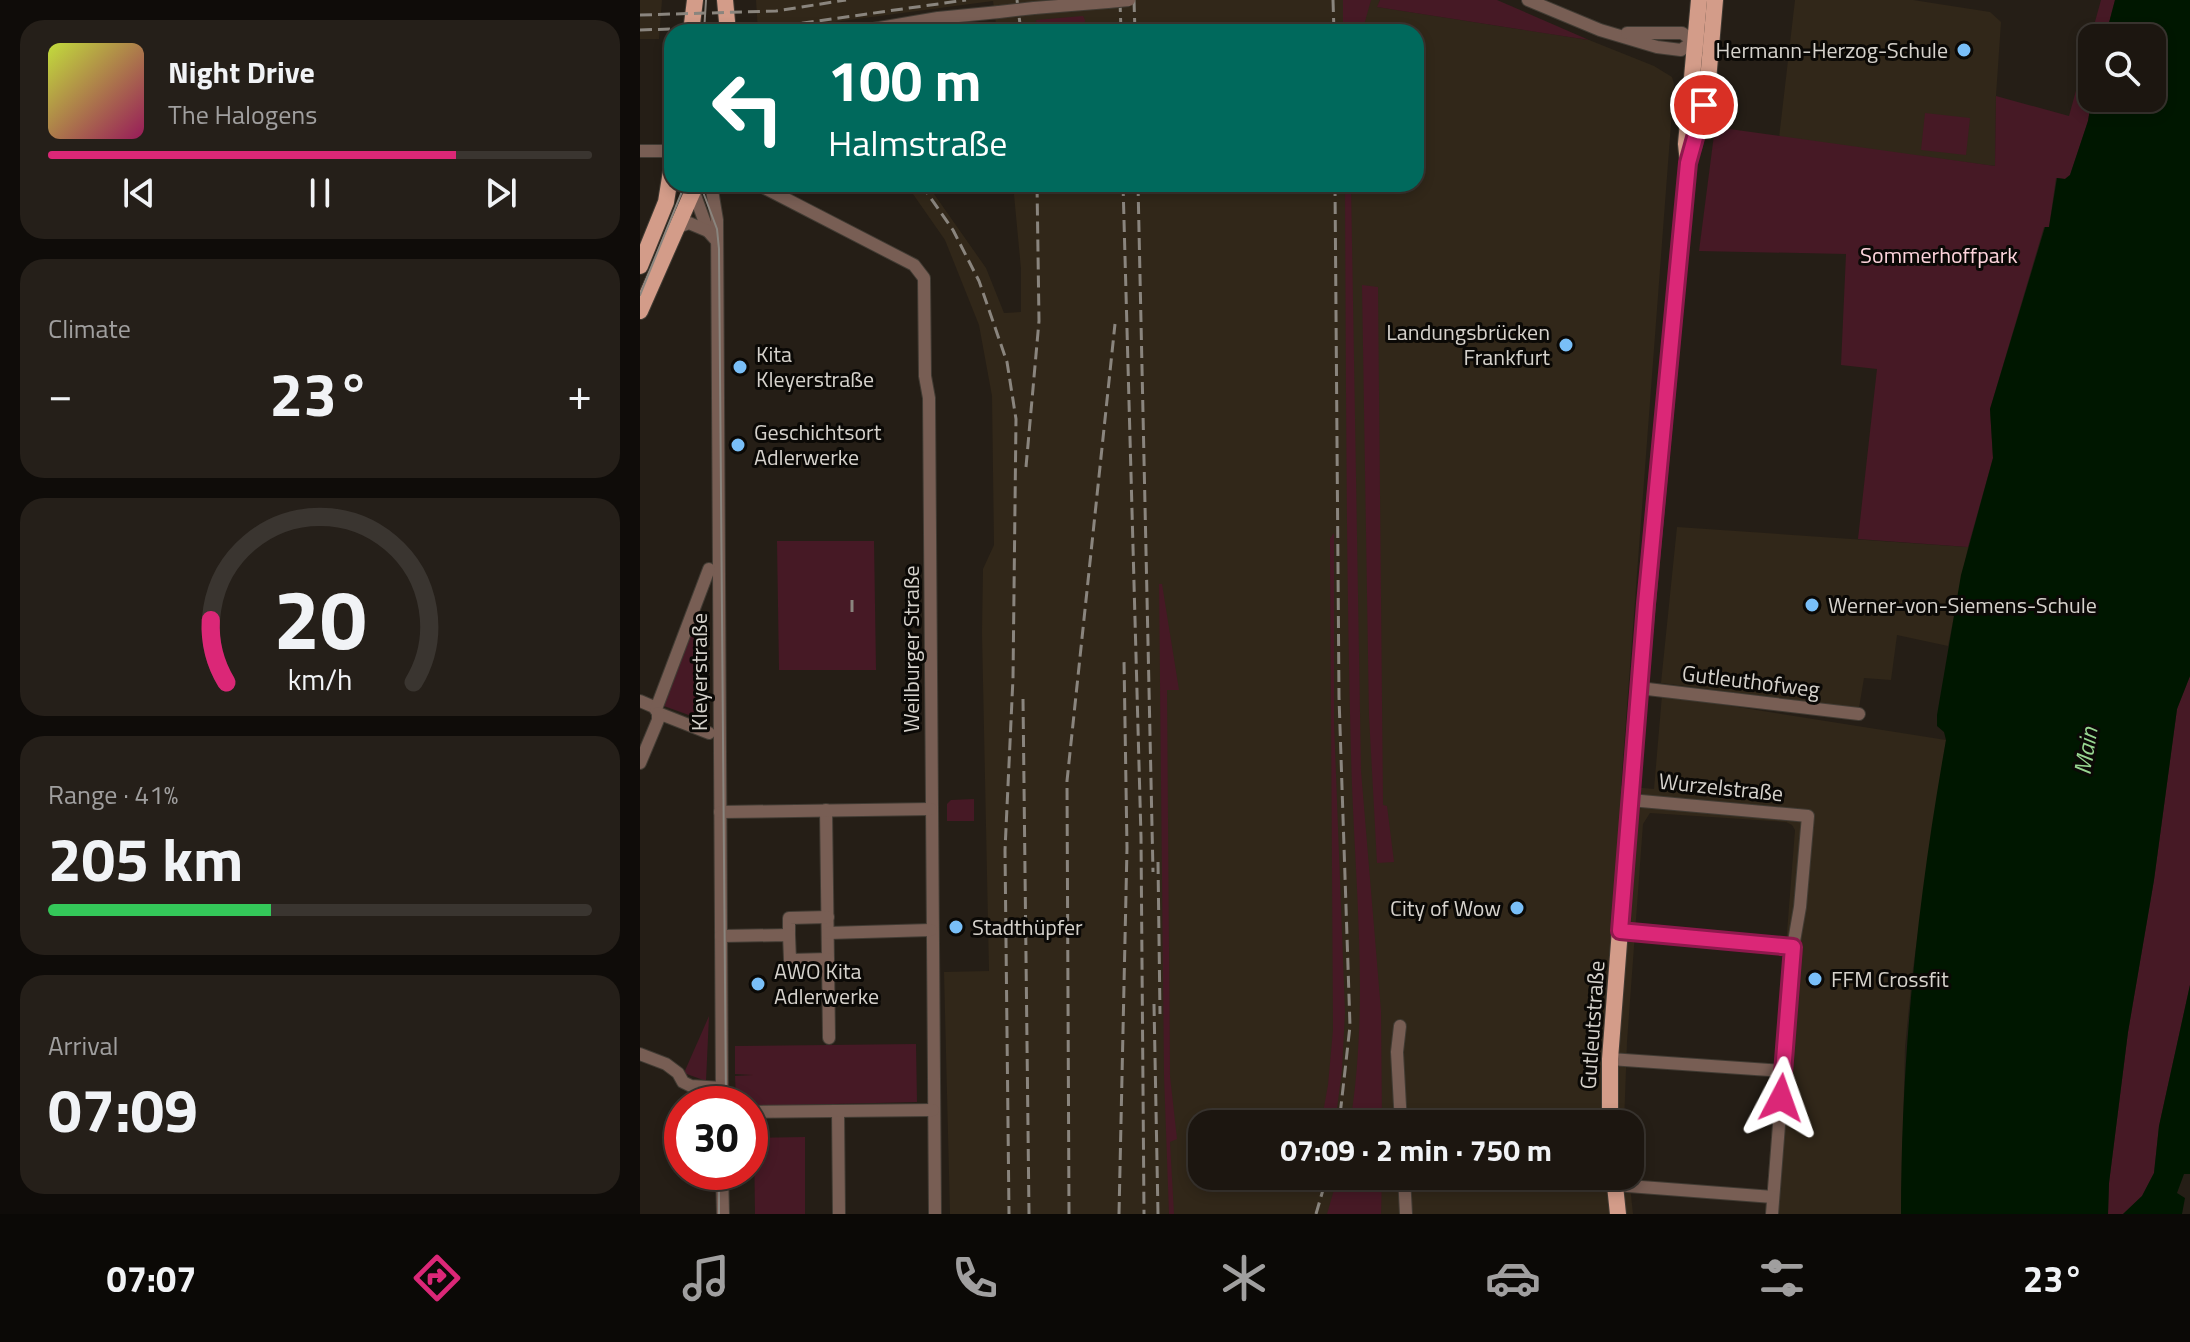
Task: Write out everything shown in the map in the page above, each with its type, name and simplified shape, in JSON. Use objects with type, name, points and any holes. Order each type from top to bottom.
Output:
[{"type":"main road","points":[[692,24],[695,0]]},
{"type":"main road","points":[[725,0],[727,24]]},
{"type":"main road","name":"Gutleutstraße","points":[[1610,1110],[1610,1059],[1639,688],[1688,163],[1686,144],[1694,97],[1689,42],[1699,0]]},
{"type":"main road","name":"Gutleutstraße","points":[[1694,97],[1710,64],[1715,0]]},
{"type":"main road","points":[[640,266],[663,211],[667,192]]},
{"type":"main road","points":[[640,311],[690,192]]},
{"type":"main road","points":[[1615,1190],[1618,1214]]},
{"type":"street","points":[[903,24],[1129,0]]},
{"type":"street","points":[[1528,0],[1612,33],[1689,42],[1703,48],[1710,64]]},
{"type":"street","points":[[1689,42],[1704,35],[1714,19]]},
{"type":"street","points":[[640,151],[664,151]]},
{"type":"street","name":"Kleyerstraße","points":[[695,192],[712,235]]},
{"type":"street","name":"Kleyerstraße","points":[[713,192],[717,214],[712,235],[722,1086]]},
{"type":"street","name":"Weilburger Straße","points":[[773,192],[914,265],[922,273],[925,376],[929,398],[935,1214]]},
{"type":"street","points":[[675,228],[689,223],[712,235]]},
{"type":"street","points":[[640,763],[658,720],[657,711],[709,569]]},
{"type":"street","name":"Gutleuthofweg","points":[[1639,688],[1859,714]]},
{"type":"street","points":[[640,701],[709,733]]},
{"type":"street","name":"Wurzelstraße","points":[[1630,800],[1808,816],[1800,907],[1793,947]]},
{"type":"street","points":[[720,812],[931,809]]},
{"type":"street","points":[[826,810],[829,1038]]},
{"type":"street","points":[[828,917],[789,918],[790,960],[828,959]]},
{"type":"street","points":[[828,933],[931,930]]},
{"type":"street","points":[[1620,931],[1793,947],[1772,1214]]},
{"type":"street","points":[[721,936],[789,935]]},
{"type":"street","points":[[1400,1026],[1397,1052],[1400,1110]]},
{"type":"street","points":[[640,1054],[666,1064],[691,1086]]},
{"type":"street","points":[[1610,1059],[1783,1071]]},
{"type":"street","points":[[768,1112],[933,1110]]},
{"type":"street","points":[[838,1111],[839,1214]]},
{"type":"street","points":[[1644,1183],[1773,1197]]},
{"type":"street","points":[[722,1190],[723,1214]]},
{"type":"street","points":[[1405,1190],[1406,1214]]},
{"type":"shaded area","points":[[640,0],[662,0],[659,39],[640,39]]},
{"type":"shaded area","points":[[756,0],[1380,0],[1378,7],[1589,40],[1654,66],[1672,77],[1674,84],[1621,786],[1654,789],[1662,695],[1946,740],[1913,968],[1905,1047],[1901,1214],[1765,1214],[1795,830],[1786,822],[1650,813],[1643,824],[1625,1110],[1188,1110],[1188,1190],[1630,1190],[1633,1214],[950,1214],[944,972],[989,971],[982,633],[983,569],[994,545],[992,396],[979,325],[945,240],[912,192],[933,192],[986,268],[1004,313],[1021,312],[1021,269],[1014,192],[1424,192],[1424,24],[996,24],[993,1],[819,24],[758,24]]},
{"type":"shaded area","points":[[1795,0],[1913,0],[1990,12],[2001,22],[1995,166],[1779,138]]},
{"type":"shaded area","name":"Werner-von-Siemens-Schule","points":[[1677,527],[1968,547],[1948,646],[1897,635],[1891,680],[1864,678],[1859,708],[1661,683]]},
{"type":"green space","points":[[1343,0],[1371,0],[1364,24],[1343,24]]},
{"type":"green space","points":[[1380,0],[1497,0],[1589,40],[1377,7]]},
{"type":"green space","name":"Sommerhoffpark","points":[[2101,0],[2115,0],[2109,24],[2094,24]]},
{"type":"green space","points":[[1083,16],[1085,20],[1085,24],[1037,24],[1036,20]]},
{"type":"green space","name":"Sommerhoffpark","points":[[2078,83],[2078,112],[2090,112],[2088,121],[2070,175],[2065,179],[2056,178],[2049,227],[2044,227],[1990,409],[1993,458],[1968,547],[1858,539],[1877,369],[1841,365],[1846,254],[1699,251],[1715,127],[1995,166],[1996,96],[2069,116]]},
{"type":"green space","points":[[1925,113],[1970,118],[1966,155],[1921,150]]},
{"type":"green space","points":[[1345,192],[1351,192],[1361,771],[1381,1011],[1382,1110],[1352,1110],[1360,986],[1349,684]]},
{"type":"green space","points":[[1362,285],[1378,287],[1383,805],[1387,806],[1394,862],[1377,863],[1369,716]]},
{"type":"green space","points":[[1334,533],[1334,722],[1345,1012],[1337,1110],[1324,1110],[1333,1030],[1330,539]]},
{"type":"green space","points":[[777,541],[874,541],[876,670],[779,670]]},
{"type":"green space","points":[[1159,584],[1162,584],[1179,690],[1167,690],[1170,1076],[1177,1139],[1170,1142],[1174,1214],[1169,1214],[1164,1075]]},
{"type":"green space","points":[[692,624],[702,626],[697,718],[664,706]]},
{"type":"green space","points":[[2190,676],[2190,985],[2159,1126],[2154,1173],[2142,1196],[2123,1214],[2108,1214],[2128,1032],[2154,880],[2177,709]]},
{"type":"green space","points":[[974,799],[974,821],[947,821],[947,804],[951,800]]},
{"type":"green space","points":[[709,1016],[706,1081],[684,1073]]},
{"type":"green space","points":[[916,1044],[917,1102],[768,1106],[768,1086],[735,1086],[735,1076],[753,1075],[735,1074],[735,1046]]},
{"type":"green space","points":[[805,1137],[805,1214],[755,1214],[755,1190],[768,1190],[768,1138]]},
{"type":"green space","points":[[1334,1190],[1382,1190],[1381,1214],[1327,1214]]},
{"type":"water","name":"Main","points":[[2115,0],[2190,0],[2190,676],[2177,709],[2154,880],[2128,1032],[2108,1214],[1901,1214],[1904,1095],[1913,976],[1927,858],[1946,740],[1944,732],[1937,726],[1937,715],[1961,575],[1993,458],[1990,409],[2045,227],[2049,227],[2057,178],[2065,179],[2070,175],[2090,112],[2166,112],[2166,24],[2109,24]]},
{"type":"water","points":[[2190,985],[2190,1174],[2184,1174],[2177,1193],[2185,1198],[2182,1214],[2123,1214],[2142,1196],[2154,1173],[2159,1126]]},
{"type":"tram line","points":[[704,24],[706,0]]},
{"type":"tram line","points":[[640,295],[682,192]]},
{"type":"tram line","points":[[703,192],[717,229],[719,249],[726,1086]]},
{"type":"tram line","points":[[719,1190],[719,1214]]},
{"type":"railway","points":[[640,15],[776,11],[846,0]]},
{"type":"railway","points":[[796,24],[966,0]]},
{"type":"railway","points":[[1017,0],[1020,24]]},
{"type":"railway","points":[[1120,0],[1121,24]]},
{"type":"railway","points":[[1134,0],[1135,24]]},
{"type":"railway","points":[[1333,0],[1334,24]]},
{"type":"railway","points":[[640,30],[664,29]]},
{"type":"railway","points":[[927,192],[953,230],[979,281],[1007,362],[1016,419],[1013,678],[1005,850],[1009,1214]]},
{"type":"railway","points":[[1026,467],[1039,321],[1037,192]]},
{"type":"railway","points":[[1123,192],[1141,837],[1144,1214]]},
{"type":"railway","points":[[1138,192],[1153,872]]},
{"type":"railway","points":[[1335,192],[1339,697],[1350,1026],[1341,1110]]},
{"type":"railway","points":[[1069,1214],[1067,781],[1115,324]]},
{"type":"railway","points":[[852,600],[852,612]]},
{"type":"railway","points":[[1119,1214],[1127,848],[1124,660]]},
{"type":"railway","points":[[1023,699],[1029,1214]]},
{"type":"railway","points":[[1158,862],[1160,1014]]},
{"type":"railway","points":[[1154,1004],[1158,1214]]},
{"type":"railway","points":[[1316,1214],[1323,1190]]},
{"type":"place","name":"Hermann-Herzog-Schule","points":[[1964,50]]},
{"type":"place","name":"Landungsbrücken Frankfurt","points":[[1566,345]]},
{"type":"place","name":"Kita Kleyerstraße","points":[[740,367]]},
{"type":"place","name":"Geschichtsort Adlerwerke","points":[[738,445]]},
{"type":"place","name":"Werner-von-Siemens-Schule","points":[[1812,605]]},
{"type":"place","name":"City of Wow","points":[[1517,908]]},
{"type":"place","name":"Stadthüpfer","points":[[956,927]]},
{"type":"place","name":"FFM Crossfit","points":[[1815,979]]},
{"type":"place","name":"AWO Kita Adlerwerke","points":[[758,984]]},
{"type":"route","points":[[1704,105],[1688,163],[1646,604],[1620,931],[1793,947],[1781,1098]]}]
